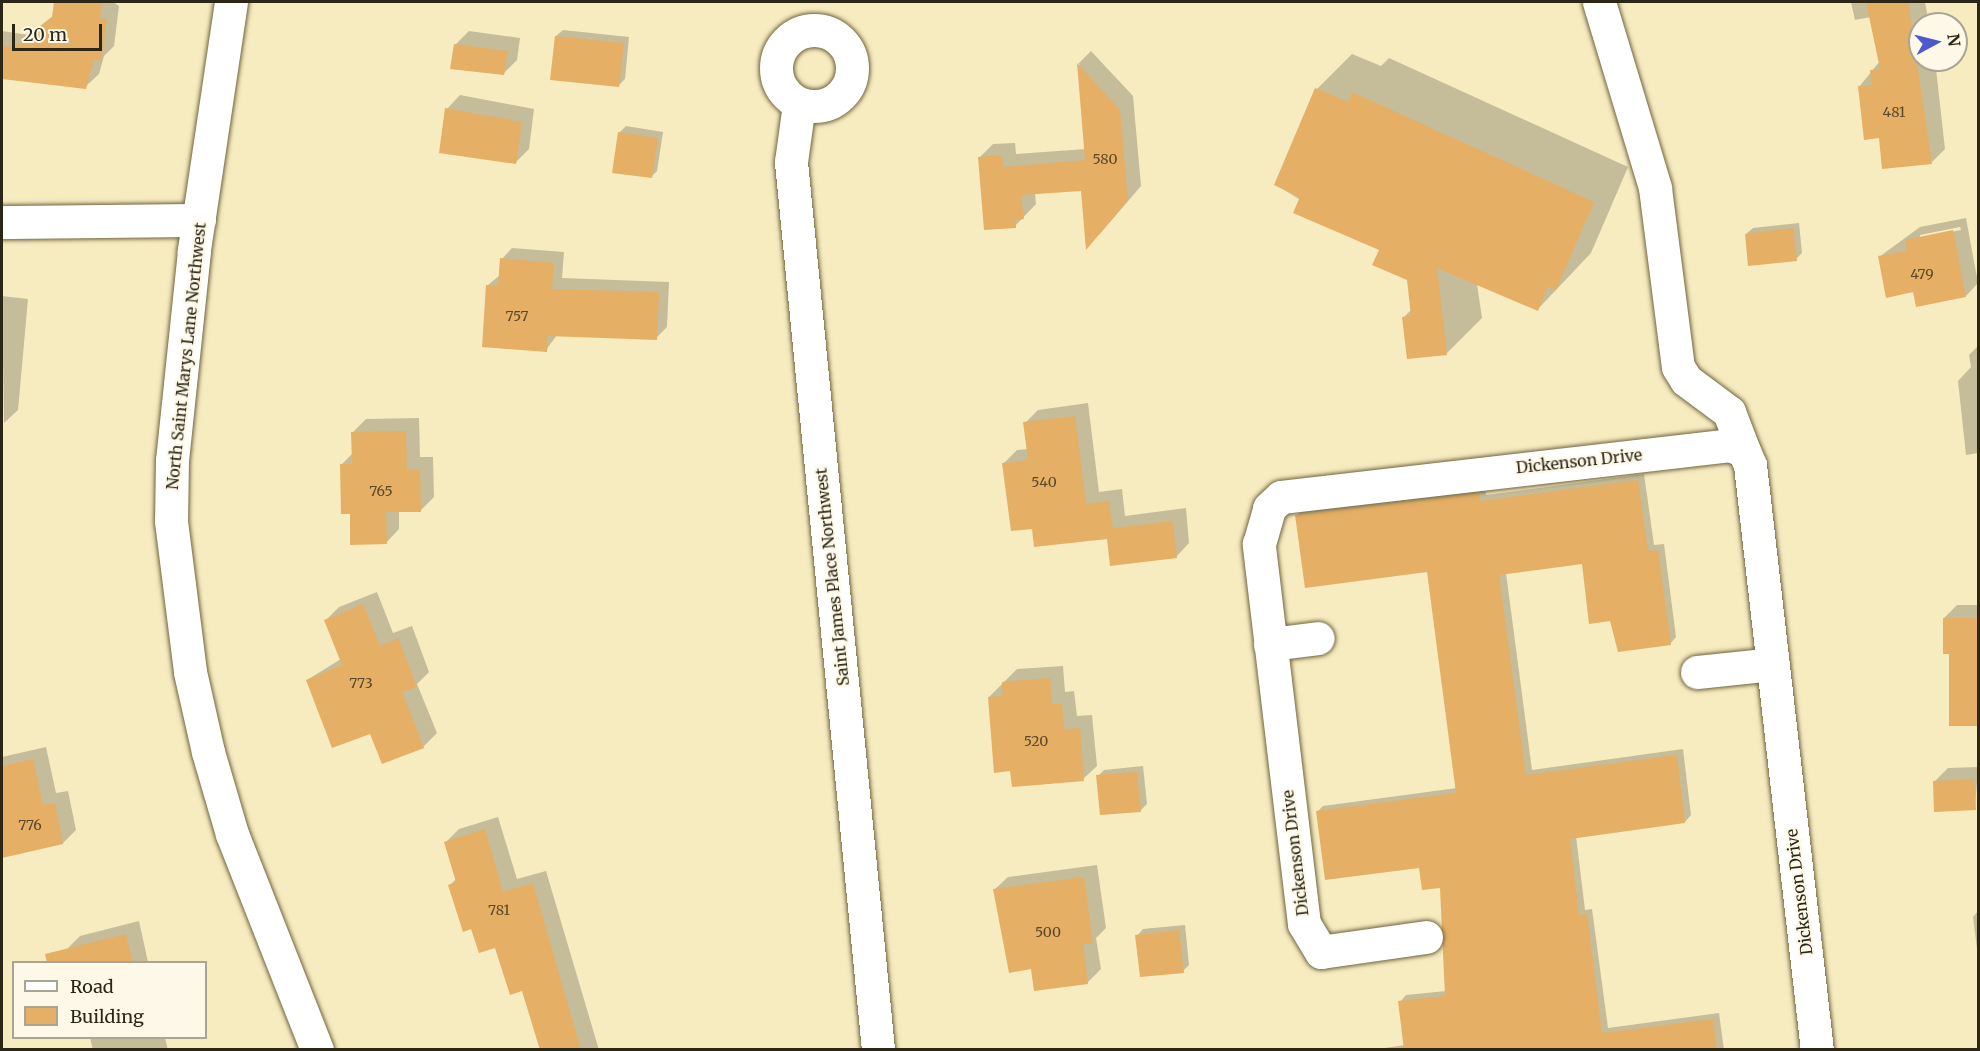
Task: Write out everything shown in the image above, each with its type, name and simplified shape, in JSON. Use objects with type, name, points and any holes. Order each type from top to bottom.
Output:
[{"type":"street","name":"North Saint Marys Lane Northwest","points":[[231,2],[199,220],[172,460],[177,583],[190,672],[232,834],[317,1050]]},
{"type":"street","points":[[1599,2],[1655,188],[1678,367],[1686,380],[1729,412],[1744,451]]},
{"type":"street","name":"Saint James Place Northwest","points":[[799,104],[791,162],[878,1050]]},
{"type":"street","points":[[2,222],[199,220]]},
{"type":"street","name":"Dickenson Drive","points":[[1426,937],[1321,952],[1304,924],[1259,544],[1262,521],[1281,497],[1730,445],[1744,451],[1773,664],[1817,1050]]},
{"type":"street","points":[[1270,644],[1318,638]]},
{"type":"street","points":[[1696,672],[1773,664]]},
{"type":"building","points":[[54,2],[102,2],[100,18],[107,19],[101,60],[94,59],[86,89],[2,79],[2,46],[15,47],[52,17]]},
{"type":"building","points":[[1866,2],[1908,2],[1908,72],[1918,72],[1932,164],[1882,169],[1879,138],[1864,140],[1858,86],[1872,85],[1870,70],[1880,69]]},
{"type":"building","points":[[555,36],[624,43],[619,87],[550,80]]},
{"type":"building","points":[[454,44],[508,51],[504,75],[450,69]]},
{"type":"building","points":[[1077,63],[1120,110],[1128,200],[1086,250],[1081,191],[1021,195],[1024,219],[1016,220],[1016,228],[984,230],[978,157],[1002,155],[1003,167],[1085,160]]},
{"type":"building","points":[[1315,88],[1349,102],[1352,92],[1594,202],[1556,290],[1548,286],[1538,311],[1437,268],[1447,355],[1407,359],[1402,317],[1411,316],[1407,280],[1372,265],[1379,250],[1293,213],[1300,197],[1274,185]]},
{"type":"building","points":[[445,108],[522,122],[516,164],[439,153]]},
{"type":"building","points":[[618,132],[658,138],[652,178],[612,173]]},
{"type":"building","points":[[1793,228],[1797,261],[1748,266],[1745,234]]},
{"type":"building","points":[[1953,230],[1966,297],[1916,307],[1913,292],[1886,298],[1878,256],[1907,251],[1905,240]]},
{"type":"building","points":[[500,258],[554,263],[552,289],[659,292],[657,340],[548,336],[547,352],[482,347],[486,285],[498,286]]},
{"type":"building","points":[[1075,416],[1086,504],[1109,501],[1113,528],[1173,521],[1177,558],[1110,566],[1107,539],[1034,547],[1032,529],[1011,531],[1002,463],[1028,460],[1023,422]]},
{"type":"building","points":[[406,431],[407,470],[420,469],[421,512],[386,512],[387,544],[350,545],[350,514],[341,514],[340,464],[352,464],[351,432]]},
{"type":"building","points":[[1638,480],[1648,551],[1658,550],[1671,645],[1618,652],[1610,621],[1589,624],[1582,564],[1499,575],[1526,775],[1677,755],[1685,823],[1570,839],[1579,915],[1587,914],[1602,1033],[1713,1019],[1717,1050],[1404,1050],[1398,1001],[1445,996],[1440,888],[1422,890],[1419,868],[1325,880],[1316,811],[1456,793],[1427,572],[1305,588],[1295,515],[1479,493],[1480,501]]},
{"type":"building","points":[[363,604],[380,646],[398,638],[417,687],[402,692],[424,748],[382,764],[370,734],[332,748],[306,680],[342,665],[324,620]]},
{"type":"building","points":[[1943,618],[1978,618],[1978,726],[1949,726],[1949,654],[1943,654]]},
{"type":"building","points":[[1050,678],[1052,704],[1062,704],[1064,729],[1080,728],[1084,781],[1012,787],[1010,771],[994,773],[988,697],[1003,696],[1002,682]]},
{"type":"building","points":[[33,759],[43,805],[55,803],[63,844],[2,858],[2,766]]},
{"type":"building","points":[[1137,772],[1141,812],[1100,815],[1096,775]]},
{"type":"building","points":[[1974,779],[1976,810],[1934,812],[1933,781]]},
{"type":"building","points":[[485,829],[503,892],[533,883],[581,1050],[540,1050],[522,991],[510,995],[495,948],[479,953],[471,929],[463,932],[448,885],[456,882],[444,842]]},
{"type":"building","points":[[1084,877],[1093,943],[1083,944],[1088,984],[1034,991],[1031,969],[1009,973],[993,889]]},
{"type":"building","points":[[1179,930],[1184,973],[1140,977],[1135,935]]},
{"type":"building","points":[[126,934],[133,961],[47,961],[45,954]]}]
